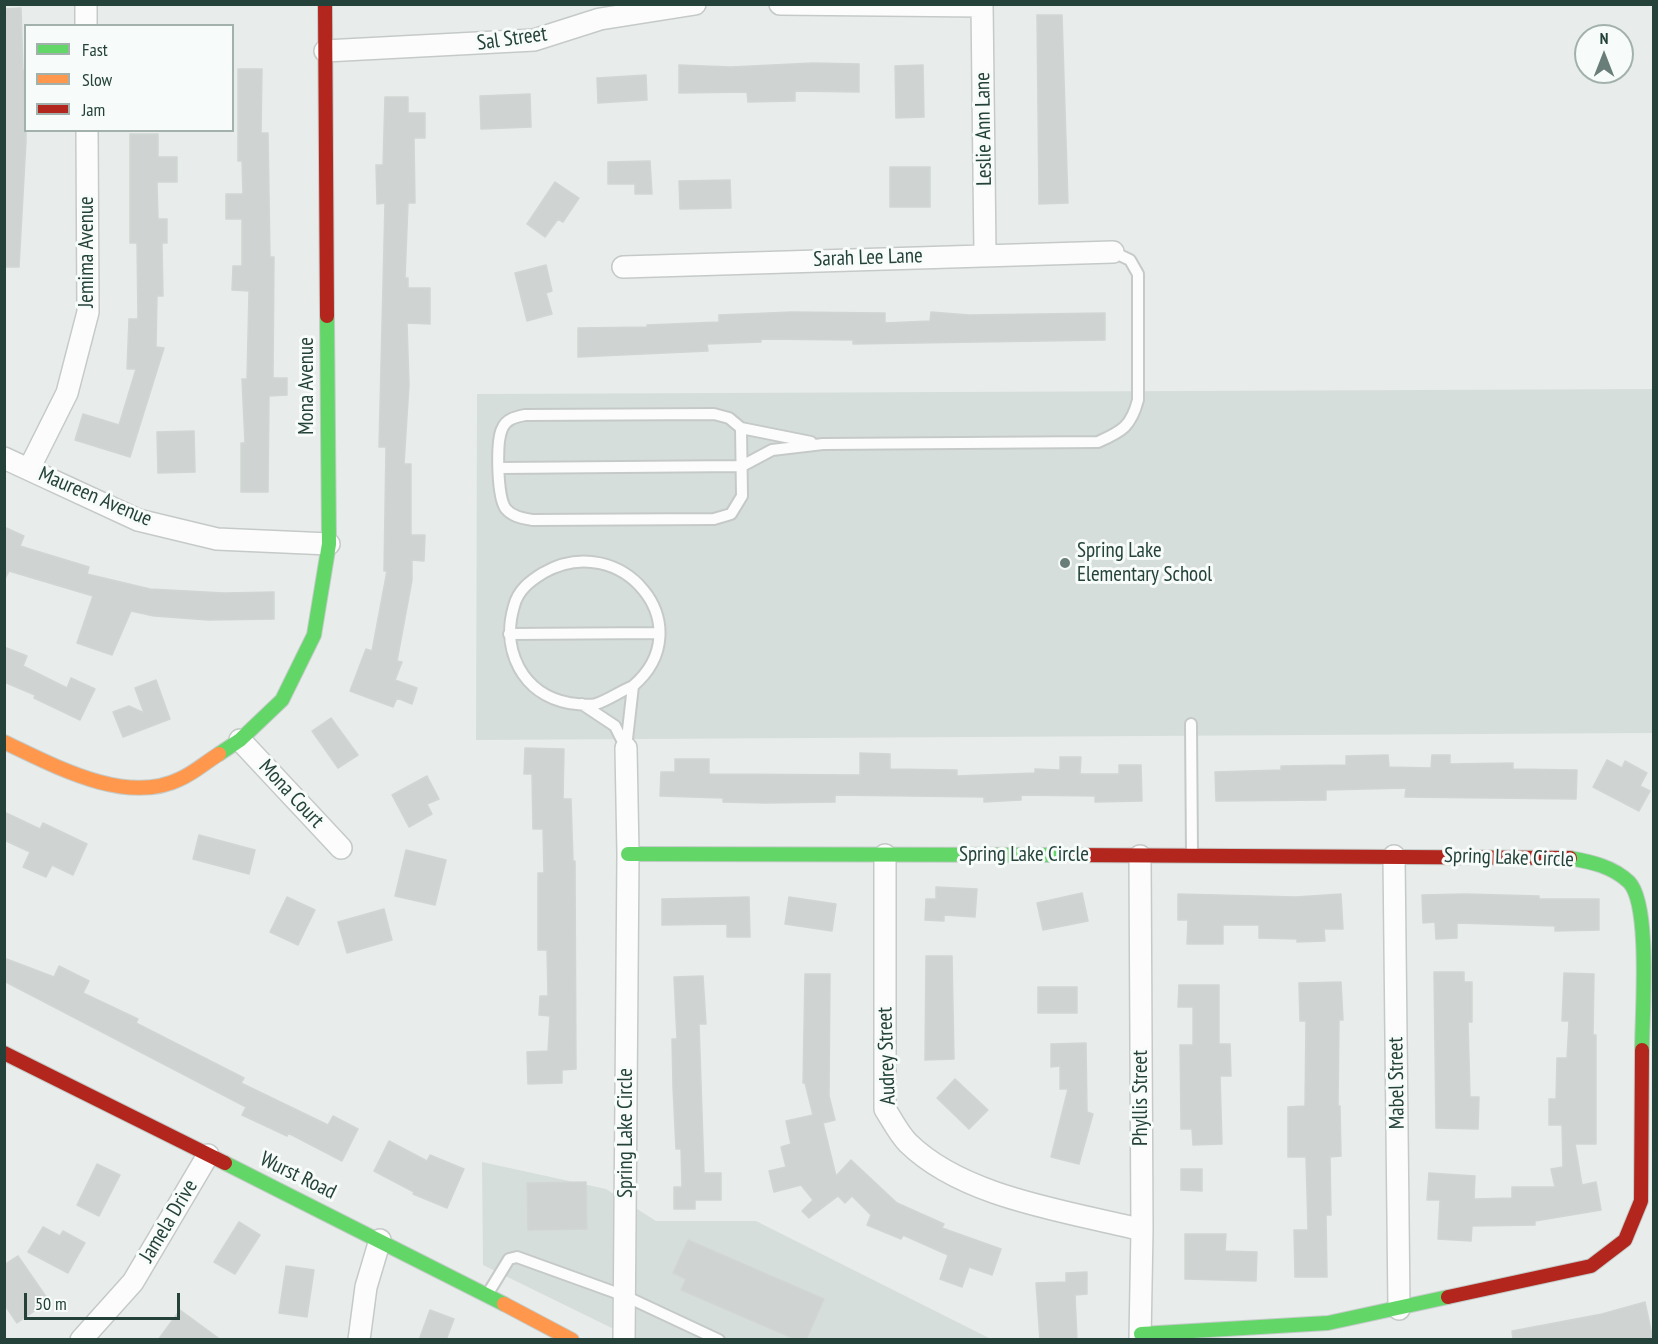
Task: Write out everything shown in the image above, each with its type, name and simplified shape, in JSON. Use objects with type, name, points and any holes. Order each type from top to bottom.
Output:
[{"type":"street","points":[[86,4],[86,24]]},
{"type":"street","name":"Mona Avenue","points":[[4,742],[81,778],[146,789],[179,780],[240,740],[282,700],[314,635],[329,544],[325,4]]},
{"type":"street","name":"Sal Street","points":[[325,51],[534,40],[600,19],[695,4]]},
{"type":"street","points":[[780,4],[982,5]]},
{"type":"street","name":"Leslie Ann Lane","points":[[982,5],[985,254]]},
{"type":"street","name":"Jemima Avenue","points":[[29,469],[67,393],[88,312],[87,132]]},
{"type":"street","name":"Sarah Lee Lane","points":[[623,267],[985,254],[1113,252]]},
{"type":"street","name":"Maureen Avenue","points":[[4,458],[138,520],[217,538],[329,544]]},
{"type":"street","name":"Mona Court","points":[[240,740],[341,848]]},
{"type":"street","name":"Spring Lake Circle","points":[[624,1340],[628,854],[626,748]]},
{"type":"street","name":"Spring Lake Circle","points":[[628,854],[1567,857],[1604,865],[1630,883],[1643,919],[1641,1201],[1625,1240],[1591,1266],[1399,1309],[1328,1323],[1140,1337]]},
{"type":"street","name":"Audrey Street","points":[[885,855],[885,1109],[906,1141],[930,1162],[995,1193],[1142,1230]]},
{"type":"street","name":"Phyllis Street","points":[[1140,856],[1142,1230],[1140,1337]]},
{"type":"street","name":"Mabel Street","points":[[1394,856],[1399,1309]]},
{"type":"street","name":"Wurst Road","points":[[4,1053],[381,1240],[572,1340]]},
{"type":"street","name":"Jamela Drive","points":[[81,1340],[133,1282],[208,1155]]},
{"type":"street","points":[[360,1340],[366,1287],[381,1240]]},
{"type":"lane","points":[[499,468],[742,466],[772,450],[823,444],[1098,442],[1119,433],[1133,418],[1138,400],[1138,274],[1130,260],[1113,252]]},
{"type":"lane","points":[[741,428],[742,496],[731,514],[714,519],[532,520],[515,516],[505,508],[500,494],[499,468],[502,430],[510,418],[525,415],[714,414],[729,418],[741,428],[823,444]]},
{"type":"lane","points":[[574,562],[603,564],[621,570],[641,585],[656,614],[659,633],[656,654],[645,675],[633,686],[595,704],[559,701],[534,689],[513,657],[509,634],[513,609],[522,589],[554,567],[574,562]]},
{"type":"lane","points":[[509,634],[659,633]]},
{"type":"lane","points":[[626,748],[633,686]]},
{"type":"lane","points":[[582,704],[615,726],[626,748]]},
{"type":"lane","points":[[1191,724],[1192,856]]},
{"type":"lane","points":[[487,1295],[509,1259],[517,1257],[625,1296],[719,1340]]},
{"type":"shaded area","name":"Spring Lake Elementary School","points":[[1653,389],[1653,733],[476,740],[477,394]]},
{"type":"shaded area","points":[[482,1162],[606,1189],[656,1221],[756,1221],[991,1339],[634,1339],[483,1265]]},
{"type":"building","points":[[21,8],[26,141],[19,267],[4,267],[4,9]]},
{"type":"building","points":[[1037,15],[1062,15],[1068,203],[1039,204]]},
{"type":"building","points":[[813,63],[859,64],[859,92],[795,91],[795,101],[748,102],[747,92],[679,93],[679,65],[731,67]]},
{"type":"building","points":[[923,65],[924,117],[896,118],[895,66]]},
{"type":"building","points":[[238,69],[262,69],[261,133],[268,133],[270,257],[274,257],[273,378],[287,378],[287,395],[269,396],[268,492],[241,492],[241,443],[245,443],[242,379],[247,379],[249,291],[232,290],[233,266],[242,266],[242,219],[226,219],[226,194],[243,194],[242,161],[238,161]]},
{"type":"building","points":[[646,75],[647,100],[598,103],[597,78]]},
{"type":"building","points":[[530,94],[531,127],[481,129],[480,96]]},
{"type":"building","points":[[385,97],[408,97],[408,113],[425,113],[425,138],[414,138],[415,203],[408,203],[405,278],[408,278],[408,288],[430,288],[430,324],[407,323],[409,385],[404,464],[411,464],[411,535],[425,535],[424,561],[412,560],[412,580],[397,661],[402,662],[395,680],[417,688],[412,704],[397,698],[393,707],[350,691],[366,649],[372,651],[387,571],[384,571],[386,447],[379,447],[385,203],[377,204],[376,165],[383,165]]},
{"type":"building","points":[[130,134],[158,134],[158,157],[177,157],[177,182],[157,182],[158,219],[167,219],[167,243],[162,243],[163,296],[157,296],[156,347],[164,348],[130,457],[75,440],[83,414],[119,425],[136,369],[127,369],[129,319],[138,319],[137,243],[130,243]]},
{"type":"building","points":[[650,161],[652,194],[635,194],[635,184],[608,184],[608,162]]},
{"type":"building","points":[[890,167],[930,167],[930,207],[890,207]]},
{"type":"building","points":[[730,180],[731,208],[680,209],[679,181]]},
{"type":"building","points":[[555,182],[579,198],[563,222],[558,219],[545,237],[527,224]]},
{"type":"building","points":[[546,265],[552,291],[546,293],[552,314],[527,321],[515,273]]},
{"type":"building","points":[[792,312],[885,313],[885,323],[930,321],[931,312],[969,315],[1105,313],[1105,340],[853,344],[853,340],[761,339],[761,342],[707,344],[708,351],[578,357],[578,328],[647,327],[647,325],[719,322],[719,315]]},
{"type":"building","points":[[194,431],[195,472],[158,473],[157,432]]},
{"type":"building","points":[[4,527],[24,536],[20,546],[89,567],[87,574],[150,589],[224,593],[274,592],[274,619],[208,620],[154,616],[131,611],[112,655],[77,643],[93,596],[9,571],[4,581]]},
{"type":"building","points":[[4,647],[27,656],[23,666],[67,688],[71,678],[95,689],[80,720],[34,698],[35,695],[4,682]]},
{"type":"building","points":[[156,680],[170,719],[123,737],[113,712],[129,706],[144,713],[135,688]]},
{"type":"building","points":[[331,718],[358,755],[338,768],[312,731]]},
{"type":"building","points":[[525,748],[564,749],[563,799],[571,799],[573,861],[575,861],[576,1069],[562,1070],[562,1083],[528,1084],[527,1052],[548,1051],[550,1016],[539,1015],[540,996],[548,996],[547,950],[538,950],[538,873],[544,873],[543,829],[533,829],[532,774],[524,774]]},
{"type":"building","points":[[860,753],[890,754],[890,769],[957,770],[957,776],[1035,773],[1035,769],[1060,770],[1060,757],[1081,757],[1080,774],[1119,774],[1119,765],[1141,765],[1142,801],[1095,802],[1095,796],[1021,795],[1021,800],[984,802],[984,797],[835,795],[835,802],[766,803],[723,802],[723,798],[660,796],[661,772],[675,772],[675,759],[709,759],[709,774],[860,775]]},
{"type":"building","points":[[1388,755],[1389,767],[1431,768],[1432,755],[1450,755],[1450,764],[1513,763],[1513,769],[1577,770],[1576,799],[1405,797],[1406,788],[1326,790],[1326,800],[1216,801],[1215,772],[1281,770],[1281,766],[1346,765],[1346,756]]},
{"type":"building","points":[[1607,760],[1622,768],[1625,761],[1647,773],[1640,786],[1650,791],[1639,811],[1593,787]]},
{"type":"building","points":[[427,776],[439,799],[427,804],[432,814],[409,827],[392,795]]},
{"type":"building","points":[[4,812],[40,829],[43,823],[87,844],[73,875],[52,865],[46,877],[23,867],[30,852],[4,840]]},
{"type":"building","points":[[199,835],[255,850],[249,874],[193,859]]},
{"type":"building","points":[[406,850],[446,860],[435,905],[395,896]]},
{"type":"building","points":[[936,887],[977,889],[975,917],[944,915],[944,921],[925,920],[926,899],[936,899]]},
{"type":"building","points":[[1082,893],[1088,921],[1043,930],[1037,903]]},
{"type":"building","points":[[1178,894],[1296,897],[1341,894],[1343,929],[1324,929],[1325,941],[1297,942],[1297,939],[1259,938],[1259,925],[1223,925],[1223,944],[1187,944],[1188,920],[1178,920]]},
{"type":"building","points":[[1422,895],[1539,896],[1539,899],[1599,899],[1599,930],[1555,931],[1555,926],[1457,923],[1457,938],[1436,939],[1435,922],[1423,923]]},
{"type":"building","points":[[287,897],[315,910],[298,945],[270,932]]},
{"type":"building","points":[[749,897],[750,937],[727,937],[727,924],[662,925],[662,899]]},
{"type":"building","points":[[789,897],[836,904],[832,931],[785,924]]},
{"type":"building","points":[[384,909],[392,940],[347,953],[338,922]]},
{"type":"building","points":[[926,956],[952,956],[954,1059],[925,1060]]},
{"type":"building","points":[[4,958],[54,977],[59,966],[89,981],[83,993],[138,1019],[136,1023],[244,1078],[241,1083],[328,1125],[333,1116],[358,1129],[342,1161],[288,1133],[287,1136],[242,1115],[246,1107],[4,981]]},
{"type":"building","points":[[1434,972],[1464,972],[1464,982],[1472,982],[1472,1022],[1468,1022],[1470,1097],[1479,1097],[1478,1129],[1436,1128]]},
{"type":"building","points":[[1564,973],[1594,974],[1596,1144],[1575,1144],[1582,1185],[1596,1182],[1601,1210],[1535,1221],[1535,1225],[1472,1226],[1471,1241],[1438,1239],[1440,1200],[1427,1200],[1429,1173],[1475,1176],[1474,1199],[1512,1198],[1512,1187],[1555,1187],[1551,1169],[1563,1167],[1562,1125],[1549,1125],[1549,1099],[1556,1099],[1557,1058],[1567,1058],[1569,1021],[1562,1021]]},
{"type":"building","points":[[805,974],[830,974],[829,1096],[835,1120],[823,1123],[836,1176],[851,1160],[897,1203],[944,1224],[942,1228],[1001,1249],[992,1275],[969,1267],[962,1287],[940,1279],[948,1255],[903,1235],[901,1239],[867,1225],[871,1215],[852,1196],[845,1203],[838,1196],[809,1218],[802,1211],[813,1200],[801,1185],[774,1192],[769,1171],[786,1167],[781,1147],[791,1144],[786,1121],[813,1115],[805,1083],[803,1083]]},
{"type":"building","points":[[703,976],[706,1024],[699,1024],[704,1173],[721,1173],[721,1200],[695,1200],[695,1209],[674,1209],[674,1187],[682,1187],[681,1149],[676,1149],[673,1087],[672,1039],[677,1039],[674,977]]},
{"type":"building","points":[[1341,982],[1343,1020],[1339,1020],[1338,1106],[1340,1106],[1341,1156],[1330,1157],[1331,1215],[1326,1215],[1327,1277],[1295,1277],[1294,1230],[1308,1230],[1306,1157],[1288,1157],[1288,1107],[1305,1106],[1306,1021],[1300,1021],[1299,983]]},
{"type":"building","points":[[1179,985],[1219,985],[1219,1044],[1230,1044],[1231,1076],[1220,1076],[1222,1144],[1193,1145],[1192,1129],[1181,1129],[1180,1045],[1193,1045],[1193,1007],[1178,1007]]},
{"type":"building","points":[[1038,987],[1077,987],[1077,1013],[1038,1013]]},
{"type":"building","points":[[1086,1043],[1087,1112],[1093,1114],[1079,1164],[1051,1157],[1068,1089],[1060,1089],[1060,1066],[1051,1067],[1051,1044]]},
{"type":"building","points":[[955,1079],[988,1110],[969,1129],[937,1098]]},
{"type":"building","points":[[389,1141],[427,1161],[430,1155],[464,1169],[447,1208],[413,1194],[414,1192],[374,1171]]},
{"type":"building","points":[[97,1164],[120,1175],[99,1216],[77,1205]]},
{"type":"building","points":[[1181,1169],[1202,1169],[1202,1191],[1181,1190]]},
{"type":"building","points":[[586,1182],[587,1229],[528,1230],[527,1183]]},
{"type":"building","points":[[239,1222],[260,1235],[235,1274],[214,1262]]},
{"type":"building","points":[[43,1227],[60,1236],[63,1231],[85,1243],[68,1273],[28,1252]]},
{"type":"building","points":[[1185,1234],[1226,1234],[1225,1251],[1257,1252],[1256,1281],[1185,1279]]},
{"type":"building","points":[[688,1240],[824,1299],[806,1340],[797,1340],[681,1290],[686,1279],[673,1273]]},
{"type":"building","points":[[18,1256],[49,1301],[17,1323],[4,1304],[4,1265]]},
{"type":"building","points":[[286,1266],[314,1270],[307,1317],[279,1313]]},
{"type":"building","points":[[1087,1272],[1087,1294],[1075,1295],[1077,1340],[1040,1340],[1036,1283],[1066,1282],[1066,1273]]},
{"type":"building","points":[[1645,1302],[1653,1340],[1513,1340],[1512,1331],[1602,1314]]},
{"type":"building","points":[[180,1310],[221,1340],[158,1340]]},
{"type":"building","points":[[430,1310],[454,1319],[446,1340],[419,1340]]},
{"type":"traffic: fast","points":[[219,754],[240,740],[282,700],[314,635],[329,544],[327,316]]},
{"type":"traffic: fast","points":[[628,854],[1066,855]]},
{"type":"traffic: fast","points":[[1570,858],[1593,863],[1616,872],[1629,882],[1636,894],[1643,936],[1642,1050]]},
{"type":"traffic: fast","points":[[225,1163],[504,1304]]},
{"type":"traffic: fast","points":[[1141,1334],[1328,1323],[1448,1297]]},
{"type":"traffic: slow","points":[[4,742],[90,779],[137,788],[159,786],[180,779],[219,754]]},
{"type":"traffic: slow","points":[[504,1304],[572,1340]]},
{"type":"traffic: jam","points":[[325,4],[327,316]]},
{"type":"traffic: jam","points":[[1066,855],[1570,858]]},
{"type":"traffic: jam","points":[[1448,1297],[1591,1266],[1625,1240],[1641,1201],[1642,1050]]},
{"type":"traffic: jam","points":[[4,1053],[225,1163]]},
{"type":"place","name":"Spring Lake Elementary School","points":[[1065,563]]}]
